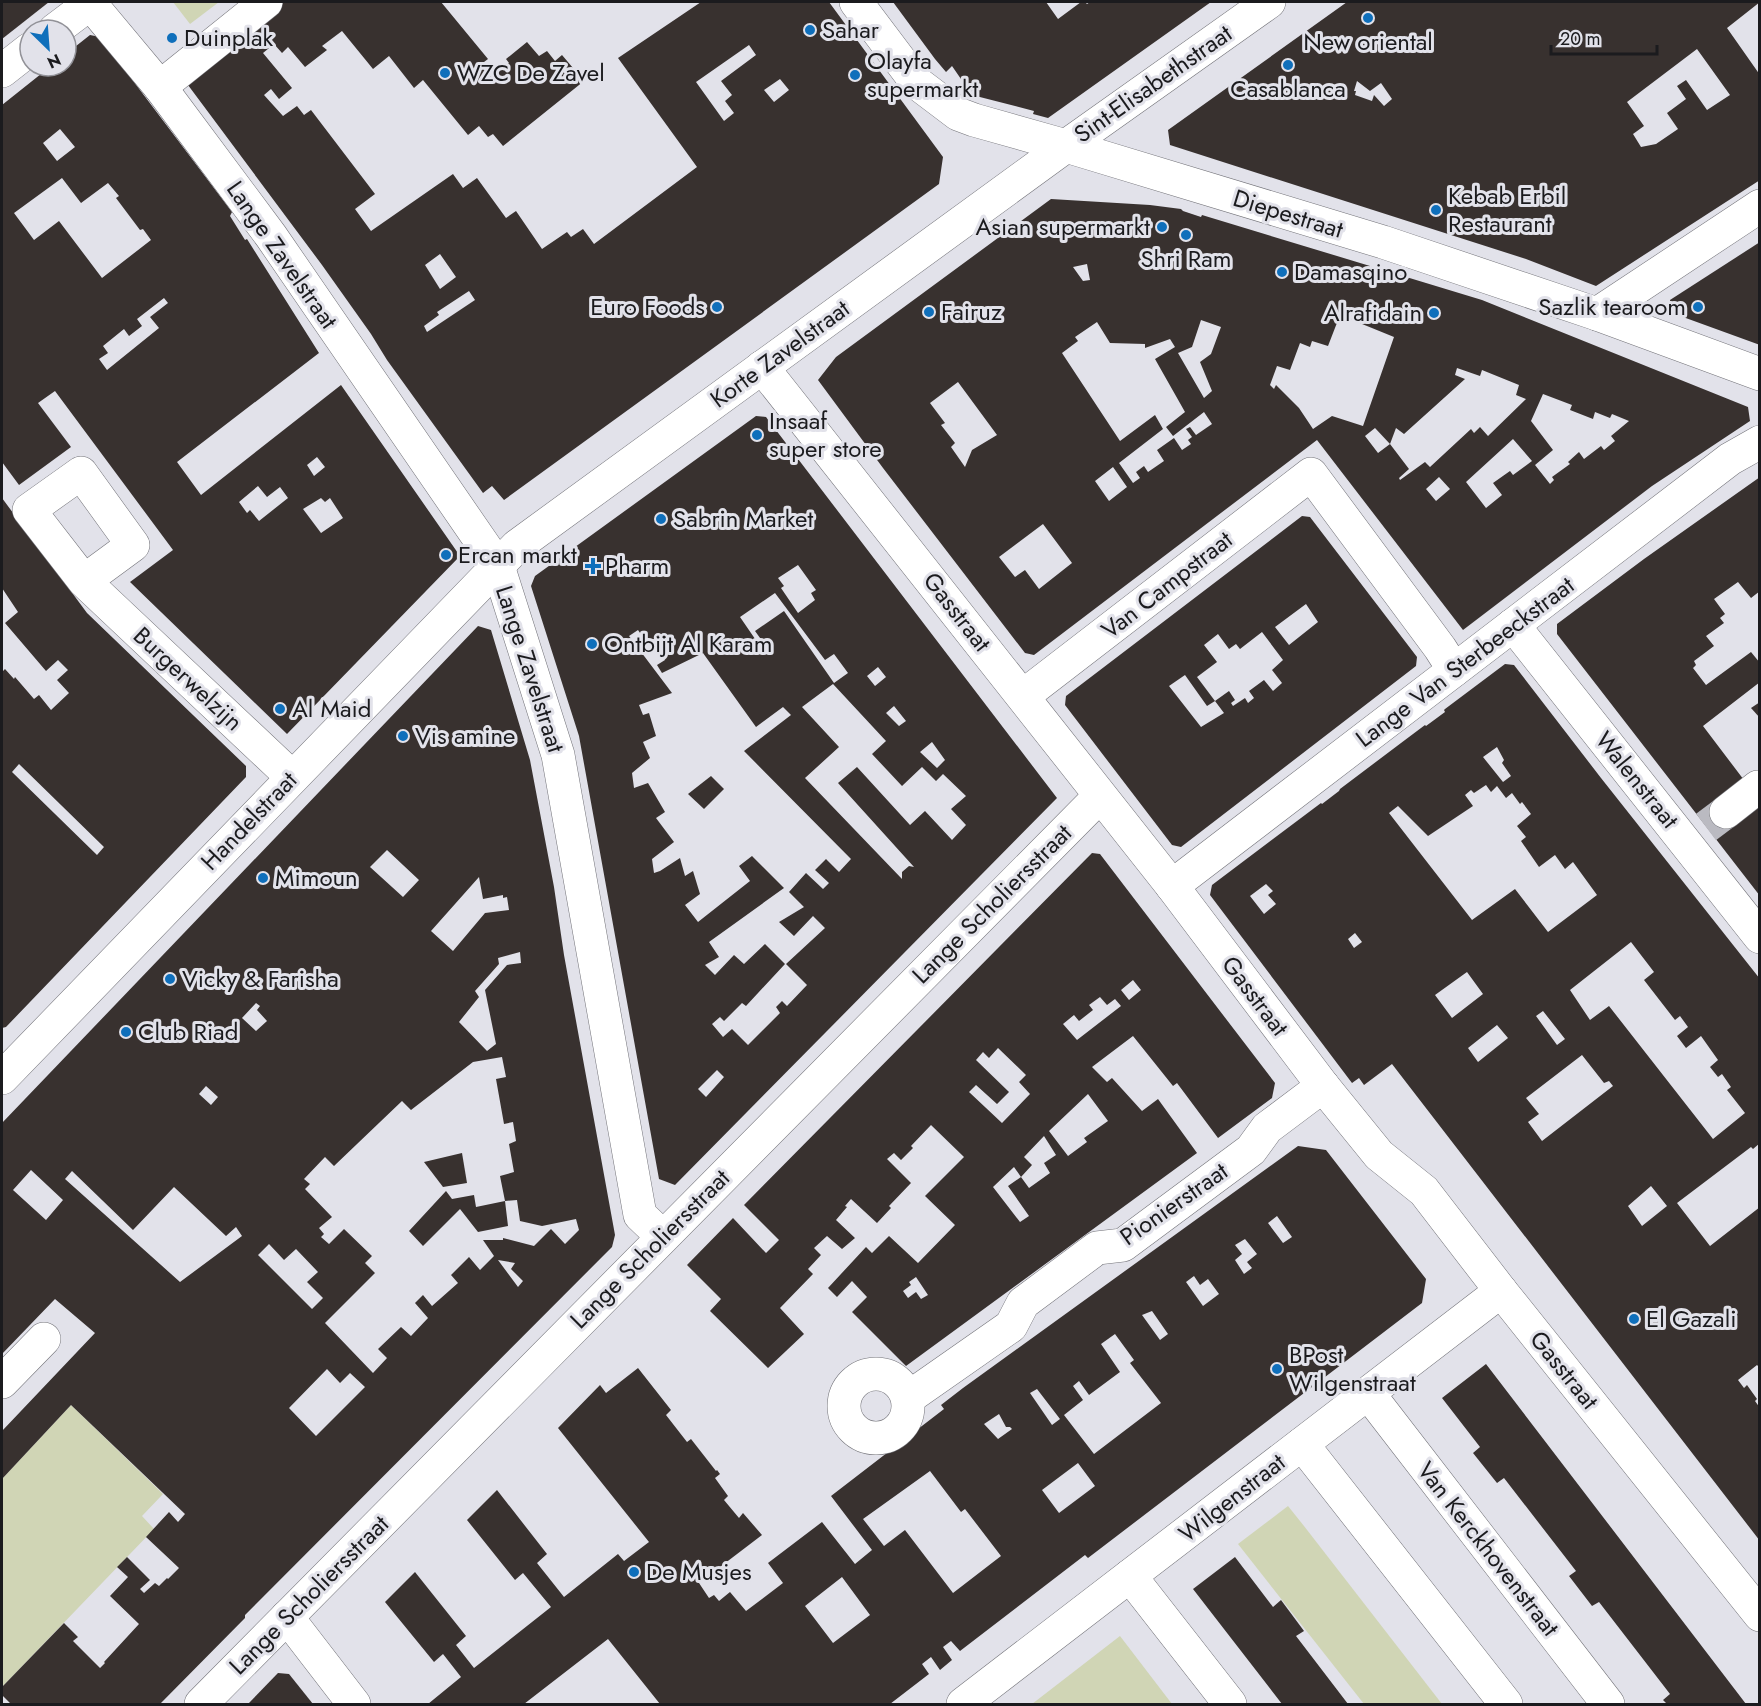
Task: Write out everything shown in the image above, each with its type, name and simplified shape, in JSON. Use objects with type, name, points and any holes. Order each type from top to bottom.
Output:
[{"type":"street","points":[[70,18],[90,2]]},
{"type":"street","name":"Lange Zavelstraat","points":[[90,2],[160,87],[271,236],[498,566],[505,594],[558,755],[640,1215],[662,1236]]},
{"type":"street","points":[[160,87],[266,2]]},
{"type":"street","name":"Diepestraat","points":[[856,2],[918,83],[958,114],[1383,242],[1597,314],[1760,374]]},
{"type":"street","name":"Sint-Elisabethstraat","points":[[1066,146],[1269,2]]},
{"type":"street","points":[[2,71],[18,58]]},
{"type":"street","name":"Korte Zavelstraat","points":[[498,566],[517,546],[1066,146]]},
{"type":"street","points":[[1597,314],[1760,206]]},
{"type":"street","name":"Gasstraat","points":[[762,367],[1173,886],[1323,1086],[1379,1155],[1424,1191],[1501,1292],[1760,1615]]},
{"type":"street","name":"Lange Van Sterbeeckstraat","points":[[1173,886],[1730,459],[1760,442]]},
{"type":"street","name":"Van Campstraat","points":[[1023,696],[1311,474],[1454,670]]},
{"type":"street","name":"Handelstraat","points":[[2,1078],[498,566]]},
{"type":"street","name":"Burgerwelzijn","points":[[84,581],[292,777]]},
{"type":"street","name":"Walenstraat","points":[[1513,625],[1706,827],[1760,937]]},
{"type":"street","points":[[1706,827],[1758,787]]},
{"type":"street","name":"Lange Scholiersstraat","points":[[201,1704],[1100,796]]},
{"type":"street","name":"Pionierstraat","points":[[908,1398],[1011,1326],[1023,1302],[1097,1248],[1124,1245],[1251,1150],[1268,1128],[1323,1086]]},
{"type":"street","name":"Wilgenstraat","points":[[963,1704],[1501,1292]]},
{"type":"street","points":[[2,1382],[44,1339]]},
{"type":"street","name":"Van Kerckhovenstraat","points":[[1368,1393],[1608,1704]]},
{"type":"street","points":[[1302,1444],[1506,1704]]},
{"type":"street","points":[[1130,1576],[1230,1704]]},
{"type":"street","points":[[287,1617],[354,1704]]},
{"type":"green space","points":[[173,2],[219,2],[190,24]]},
{"type":"green space","points":[[71,1405],[163,1494],[142,1516],[154,1529],[2,1687],[2,1479]]},
{"type":"green space","points":[[1288,1506],[1442,1704],[1364,1704],[1238,1544]]},
{"type":"green space","points":[[1120,1636],[1172,1704],[1032,1704]]},
{"type":"building","points":[[2,2],[49,2],[29,18],[18,18],[18,26],[2,39]]},
{"type":"building","points":[[280,2],[441,2],[488,59],[480,65],[491,77],[509,63],[506,59],[527,42],[539,56],[547,51],[555,61],[562,55],[584,81],[503,146],[493,134],[488,137],[479,126],[468,135],[423,80],[414,88],[389,56],[373,69],[342,31],[322,46],[327,50],[305,67],[288,47],[282,53],[274,44],[263,53],[292,88],[279,99],[271,89],[264,95],[283,116],[297,106],[304,115],[311,110],[375,194],[355,209],[371,231],[453,174],[463,188],[477,178],[506,218],[516,211],[542,249],[567,232],[571,237],[583,229],[594,244],[697,167],[618,58],[701,2],[829,2],[943,157],[939,184],[504,500],[492,486],[483,493],[322,265],[185,81]],"holes":[[[749,45],[756,55],[721,81],[732,95],[725,101],[734,113],[724,121],[696,82]],[[780,79],[789,90],[774,102],[764,90]],[[440,254],[456,277],[440,289],[425,265]],[[469,291],[475,300],[427,332],[424,326],[439,315],[437,312]]]},
{"type":"building","points":[[893,2],[1046,2],[1058,19],[1081,2],[1087,4],[1090,2],[1211,2],[1048,118],[1033,114],[1034,111],[972,95],[952,66],[946,72]]},
{"type":"building","points":[[1347,2],[1760,2],[1727,28],[1760,75],[1760,180],[1596,286],[1526,259],[1170,145],[1168,130]],"holes":[[[1697,49],[1730,95],[1707,110],[1686,80],[1677,86],[1686,99],[1667,113],[1678,129],[1656,144],[1641,147],[1633,134],[1644,126],[1627,102]],[[1357,81],[1370,91],[1381,83],[1392,99],[1384,106],[1374,95],[1372,101],[1355,95]]]},
{"type":"building","points":[[90,35],[100,37],[232,212],[230,216],[319,353],[177,462],[201,495],[341,385],[460,556],[287,734],[130,582],[173,550],[55,391],[38,403],[71,447],[19,485],[2,462],[2,105],[36,78],[78,78],[78,44]],"holes":[[[60,129],[75,147],[57,161],[43,143]],[[62,178],[81,203],[108,183],[119,196],[116,198],[140,230],[143,229],[151,240],[102,278],[59,221],[34,240],[14,213]],[[164,298],[168,303],[150,317],[159,328],[107,370],[99,359],[108,353],[103,346],[124,329],[129,336],[142,326],[137,319]],[[317,457],[325,467],[314,476],[307,465]],[[258,486],[267,497],[280,487],[288,498],[259,521],[250,510],[247,513],[239,502]],[[321,498],[325,502],[330,498],[343,518],[321,533],[303,509]]]},
{"type":"building","points":[[1051,199],[1150,205],[1181,209],[1201,217],[1202,215],[1482,300],[1748,407],[1750,421],[1652,486],[1463,630],[1317,440],[1034,655],[1025,653],[818,380],[836,357]],"holes":[[[1087,264],[1090,280],[1083,281],[1073,267]],[[1340,315],[1394,337],[1363,426],[1332,416],[1313,429],[1299,408],[1276,385],[1274,389],[1270,385],[1277,366],[1290,370],[1300,343],[1310,347],[1312,341],[1328,346]],[[1201,320],[1221,327],[1211,354],[1200,362],[1212,391],[1204,398],[1178,353],[1192,347]],[[1097,322],[1110,343],[1145,344],[1145,348],[1170,339],[1175,347],[1155,359],[1185,412],[1166,427],[1173,436],[1204,412],[1212,424],[1196,435],[1190,427],[1186,429],[1192,437],[1188,440],[1191,444],[1182,450],[1174,438],[1157,450],[1164,461],[1148,472],[1144,466],[1136,472],[1140,478],[1133,483],[1119,463],[1163,429],[1155,415],[1120,441],[1062,353],[1078,341],[1075,337]],[[1457,368],[1480,376],[1482,370],[1519,385],[1516,395],[1526,399],[1488,436],[1480,427],[1474,433],[1471,429],[1430,467],[1425,462],[1400,480],[1399,478],[1409,469],[1390,444],[1396,428],[1404,434],[1465,379],[1455,375]],[[958,382],[997,435],[972,450],[965,467],[951,447],[955,443],[941,425],[945,423],[930,403]],[[1543,394],[1572,405],[1570,410],[1593,419],[1595,412],[1610,418],[1612,414],[1629,421],[1611,436],[1615,441],[1604,450],[1601,446],[1584,459],[1579,452],[1568,462],[1570,464],[1552,477],[1554,480],[1550,484],[1535,465],[1553,450],[1531,421]],[[1375,428],[1390,444],[1378,453],[1365,436]],[[1513,439],[1532,461],[1513,475],[1510,471],[1493,483],[1502,495],[1486,508],[1466,482]],[[1113,467],[1127,487],[1109,501],[1095,481]],[[1439,477],[1450,489],[1436,501],[1426,489]],[[1043,524],[1072,563],[1039,589],[1025,570],[1015,577],[999,557]]]},
{"type":"building","points":[[1760,242],[1760,345],[1672,313],[1670,300]]},
{"type":"building","points":[[756,416],[766,417],[1057,798],[675,1185],[659,1179],[579,736],[531,586],[535,576]],"holes":[[[798,565],[816,590],[811,593],[815,600],[798,613],[781,588],[784,586],[778,578]],[[775,593],[825,660],[834,654],[848,673],[834,683],[784,611],[755,631],[768,649],[764,652],[740,617]],[[638,630],[647,643],[660,635],[664,642],[658,647],[665,660],[657,665],[662,673],[703,653],[756,727],[783,707],[791,715],[744,751],[851,859],[839,872],[826,859],[815,870],[829,883],[823,889],[806,873],[789,892],[804,907],[779,922],[794,936],[813,916],[825,928],[786,964],[807,985],[787,1006],[782,1001],[776,1007],[780,1013],[748,1045],[732,1029],[723,1037],[712,1024],[720,1017],[724,1021],[742,1003],[746,1006],[785,964],[765,944],[744,964],[734,955],[715,975],[705,965],[719,957],[709,942],[784,888],[752,856],[739,866],[750,881],[698,922],[685,905],[700,894],[693,871],[685,876],[680,858],[654,873],[652,859],[674,842],[656,818],[665,812],[648,783],[634,788],[632,773],[650,758],[643,742],[656,736],[649,713],[643,715],[639,705],[672,693],[629,636]],[[878,667],[886,677],[875,686],[867,676]],[[833,684],[886,741],[872,754],[902,786],[922,767],[936,781],[943,774],[966,796],[951,809],[966,825],[952,840],[925,811],[910,825],[857,767],[838,783],[914,867],[909,866],[902,872],[902,879],[805,778],[839,747],[802,707]],[[894,706],[906,721],[899,726],[886,713]],[[932,742],[945,760],[937,768],[920,752]],[[717,1070],[724,1077],[706,1097],[698,1089]]]},
{"type":"building","points":[[1760,477],[1760,591],[1751,598],[1738,582],[1714,599],[1725,614],[1720,618],[1724,623],[1706,636],[1714,646],[1694,661],[1696,665],[1693,668],[1706,685],[1751,652],[1760,663],[1760,682],[1703,726],[1750,788],[1760,793],[1760,896],[1557,634],[1557,624]]},
{"type":"building","points":[[2,498],[87,613],[246,766],[246,777],[6,1027],[2,1028],[2,672],[5,669],[14,679],[15,677],[34,699],[39,695],[51,710],[69,693],[57,680],[68,670],[58,660],[46,671],[5,623],[18,612],[2,588]],"holes":[[[19,764],[104,847],[97,855],[12,772]]]},
{"type":"building","points":[[1302,516],[1310,517],[1417,657],[1416,666],[1181,847],[1172,845],[1065,705],[1066,696]],"holes":[[[1306,604],[1318,622],[1289,645],[1275,627]],[[1262,632],[1283,660],[1272,670],[1282,683],[1273,691],[1264,680],[1249,691],[1254,698],[1248,703],[1245,698],[1233,706],[1231,703],[1235,700],[1229,691],[1215,701],[1197,677],[1217,662],[1204,645],[1218,634],[1229,649],[1236,644],[1240,649]],[[1185,675],[1207,706],[1215,701],[1224,713],[1201,727],[1169,686]]]},
{"type":"building","points":[[478,626],[491,630],[530,760],[615,1235],[612,1247],[245,1615],[245,1618],[160,1704],[11,1704],[2,1695],[2,1687],[64,1623],[78,1637],[73,1641],[100,1668],[139,1624],[110,1596],[128,1577],[117,1567],[127,1557],[150,1580],[140,1589],[144,1593],[155,1583],[159,1586],[168,1579],[179,1568],[146,1537],[169,1512],[178,1522],[185,1514],[71,1405],[2,1479],[2,1431],[95,1333],[55,1299],[2,1354],[2,1123]],"holes":[[[387,850],[419,880],[403,897],[370,867]],[[479,877],[483,899],[503,895],[503,898],[507,897],[509,910],[485,913],[453,951],[431,931]],[[520,952],[521,963],[507,965],[485,990],[496,1044],[487,1051],[459,1022],[479,997],[475,991],[499,964],[498,958]],[[256,1003],[260,1006],[257,1010],[267,1021],[256,1031],[242,1018]],[[502,1057],[506,1077],[496,1079],[504,1124],[513,1122],[516,1141],[509,1144],[514,1172],[500,1176],[505,1201],[517,1200],[520,1221],[542,1226],[576,1219],[579,1230],[565,1244],[551,1229],[534,1246],[503,1238],[503,1240],[483,1240],[494,1256],[480,1270],[469,1257],[451,1275],[458,1283],[432,1306],[423,1295],[415,1303],[428,1318],[411,1336],[401,1327],[378,1349],[387,1358],[373,1373],[325,1323],[375,1273],[365,1263],[372,1256],[344,1229],[329,1244],[321,1237],[324,1234],[319,1228],[332,1217],[305,1189],[310,1184],[304,1179],[325,1157],[334,1166],[402,1101],[411,1110],[473,1062]],[[206,1086],[218,1097],[211,1105],[199,1094]],[[31,1170],[63,1200],[46,1220],[13,1190]],[[72,1171],[133,1230],[174,1187],[226,1236],[236,1227],[242,1236],[180,1282],[65,1179]],[[269,1244],[284,1260],[296,1249],[318,1272],[307,1282],[323,1298],[312,1309],[258,1255]],[[498,1260],[515,1263],[511,1269],[523,1281],[518,1287]],[[327,1369],[340,1383],[350,1373],[365,1387],[316,1436],[289,1408]]]},
{"type":"building","points":[[1505,664],[1514,665],[1760,979],[1760,1143],[1753,1149],[1751,1147],[1677,1203],[1710,1246],[1760,1207],[1760,1368],[1757,1365],[1738,1380],[1744,1388],[1747,1385],[1757,1399],[1755,1401],[1760,1408],[1760,1541],[1392,1064],[1364,1085],[1359,1078],[1352,1083],[1210,895],[1212,885],[1445,712],[1444,710]],"holes":[[[1497,747],[1504,760],[1502,763],[1511,776],[1503,782],[1483,757]],[[1486,785],[1491,792],[1497,786],[1506,798],[1512,793],[1531,814],[1517,826],[1526,837],[1521,841],[1539,867],[1555,855],[1565,869],[1573,862],[1597,895],[1548,932],[1515,889],[1472,920],[1389,813],[1398,806],[1428,836],[1473,806],[1465,795],[1471,790],[1474,793]],[[1266,884],[1273,891],[1268,895],[1276,904],[1264,914],[1250,896]],[[1355,933],[1362,942],[1354,948],[1348,939]],[[1631,942],[1654,972],[1644,980],[1675,1020],[1680,1016],[1688,1027],[1677,1036],[1686,1048],[1701,1036],[1718,1060],[1710,1067],[1718,1077],[1722,1074],[1731,1087],[1727,1090],[1745,1113],[1713,1139],[1609,1006],[1590,1020],[1570,990]],[[1467,972],[1483,994],[1452,1018],[1435,995]],[[1543,1011],[1565,1039],[1557,1045],[1536,1016]],[[1497,1025],[1508,1038],[1478,1062],[1468,1048]],[[1582,1055],[1604,1083],[1609,1081],[1613,1086],[1542,1141],[1528,1122],[1539,1114],[1526,1098]],[[1651,1186],[1667,1206],[1642,1226],[1628,1206]]]},
{"type":"building","points":[[1760,702],[1760,718],[1751,708]]},
{"type":"building","points":[[711,776],[724,789],[704,809],[688,794]]},
{"type":"building","points":[[1092,853],[1100,854],[1275,1083],[1272,1098],[1218,1138],[1177,1083],[1173,1086],[1133,1036],[1092,1067],[1107,1082],[1112,1078],[1142,1111],[1158,1099],[1197,1153],[906,1366],[852,1312],[867,1297],[852,1281],[837,1297],[828,1288],[866,1247],[872,1253],[889,1236],[918,1263],[955,1225],[925,1196],[964,1157],[931,1125],[901,1160],[894,1153],[887,1159],[911,1183],[889,1206],[891,1208],[877,1223],[851,1199],[845,1206],[847,1207],[836,1220],[855,1238],[842,1249],[827,1236],[814,1248],[821,1255],[808,1269],[813,1274],[780,1308],[804,1334],[768,1368],[710,1311],[721,1299],[687,1265],[733,1218],[766,1253],[779,1240],[744,1205]],"holes":[[[1133,980],[1141,990],[1129,1000],[1121,990]],[[1100,997],[1107,1005],[1115,999],[1121,1006],[1077,1040],[1063,1024],[1074,1015],[1079,1021],[1093,1010],[1089,1005]],[[998,1048],[1026,1075],[1019,1082],[1030,1094],[1002,1123],[969,1092],[976,1085],[997,1104],[1009,1092],[976,1060],[983,1052],[989,1058]],[[1088,1094],[1108,1121],[1084,1138],[1087,1142],[1068,1156],[1049,1131]],[[1044,1136],[1056,1155],[1044,1163],[1050,1173],[1029,1188],[1021,1177],[1032,1165],[1024,1157]],[[1014,1167],[1021,1177],[1008,1186],[1029,1216],[1020,1222],[993,1187]],[[916,1277],[928,1295],[921,1299],[916,1292],[908,1298],[903,1291],[911,1285],[909,1282]]]},
{"type":"building","points":[[1298,1146],[1326,1150],[1426,1279],[1422,1303],[1088,1558],[1085,1555],[960,1651],[951,1641],[943,1647],[952,1660],[940,1670],[931,1657],[922,1664],[929,1674],[890,1704],[660,1704],[608,1639],[524,1704],[428,1704],[461,1677],[443,1654],[434,1662],[385,1602],[415,1572],[466,1636],[456,1645],[474,1668],[551,1607],[523,1573],[515,1580],[467,1520],[497,1490],[547,1554],[537,1563],[564,1597],[618,1554],[624,1561],[649,1542],[558,1428],[600,1385],[606,1393],[638,1368],[671,1410],[666,1415],[687,1442],[691,1439],[720,1474],[715,1478],[728,1496],[724,1500],[739,1518],[743,1513],[762,1535],[699,1583],[709,1598],[714,1595],[719,1601],[730,1592],[746,1611],[783,1583],[768,1563],[822,1522],[855,1564],[872,1550],[831,1496],[944,1409],[941,1405]],"holes":[[[1277,1216],[1292,1237],[1283,1243],[1268,1223]],[[1245,1239],[1257,1254],[1247,1262],[1252,1268],[1244,1274],[1235,1260],[1242,1254],[1235,1245]],[[1194,1276],[1200,1285],[1208,1279],[1219,1294],[1203,1306],[1186,1282]],[[1152,1311],[1168,1334],[1160,1340],[1142,1315]],[[1115,1334],[1134,1360],[1130,1363],[1161,1403],[1094,1454],[1064,1415],[1083,1400],[1073,1386],[1079,1381],[1089,1395],[1120,1372],[1101,1344]],[[1037,1389],[1060,1419],[1052,1425],[1030,1393]],[[999,1414],[1006,1427],[1012,1429],[998,1439],[984,1424]],[[1078,1463],[1095,1486],[1059,1513],[1042,1490]],[[930,1471],[961,1512],[965,1509],[1001,1556],[953,1593],[905,1530],[884,1546],[863,1519]],[[842,1577],[870,1615],[833,1643],[805,1606]]]},
{"type":"building","points":[[462,1153],[467,1183],[443,1187],[424,1162]]},
{"type":"building","points":[[446,1191],[452,1199],[474,1195],[476,1207],[505,1201],[508,1226],[478,1232],[460,1209],[423,1246],[409,1231]]},
{"type":"building","points":[[1486,1364],[1746,1704],[1667,1704],[1663,1700],[1670,1694],[1599,1602],[1592,1606],[1569,1576],[1576,1571],[1504,1478],[1497,1483],[1473,1453],[1480,1447],[1442,1398]]},
{"type":"building","points":[[1235,1557],[1273,1607],[1281,1600],[1304,1631],[1296,1636],[1348,1704],[1282,1704],[1193,1589]]},
{"type":"building","points":[[278,1673],[289,1674],[313,1704],[248,1704]]},
{"type":"tunnel","points":[[1706,827],[1726,812]]},
{"type":"place","name":"New oriental","points":[[1368,18]]},
{"type":"place","name":"Sahar","points":[[810,30]]},
{"type":"place","name":"Duinplak","points":[[172,38]]},
{"type":"place","name":"Casablanca","points":[[1288,65]]},
{"type":"place","name":"WZC De Zavel","points":[[445,73]]},
{"type":"place","name":"Olayfa supermarkt","points":[[855,75]]},
{"type":"place","name":"Kebab Erbil Restaurant","points":[[1436,210]]},
{"type":"place","name":"Asian supermarkt","points":[[1162,227]]},
{"type":"place","name":"Shri Ram","points":[[1186,235]]},
{"type":"place","name":"Damasqino","points":[[1282,272]]},
{"type":"place","name":"Euro Foods","points":[[717,307]]},
{"type":"place","name":"Sazlik tearoom","points":[[1698,307]]},
{"type":"place","name":"Fairuz","points":[[929,312]]},
{"type":"place","name":"Alrafidain","points":[[1434,313]]},
{"type":"place","name":"Insaaf super store","points":[[757,435]]},
{"type":"place","name":"Sabrin Market","points":[[661,519]]},
{"type":"place","name":"Ercan markt","points":[[446,555]]},
{"type":"place","name":"Pharm","points":[[593,566]]},
{"type":"place","name":"Ontbijt Al Karam","points":[[592,644]]},
{"type":"place","name":"Al Maid","points":[[280,709]]},
{"type":"place","name":"Vis amine","points":[[403,736]]},
{"type":"place","name":"Mimoun","points":[[263,878]]},
{"type":"place","name":"Vicky & Farisha","points":[[170,979]]},
{"type":"place","name":"Club Riad","points":[[126,1032]]},
{"type":"place","name":"El Gazali","points":[[1634,1319]]},
{"type":"place","name":"BPost Wilgenstraat","points":[[1277,1369]]},
{"type":"place","name":"De Musjes","points":[[634,1572]]}]
